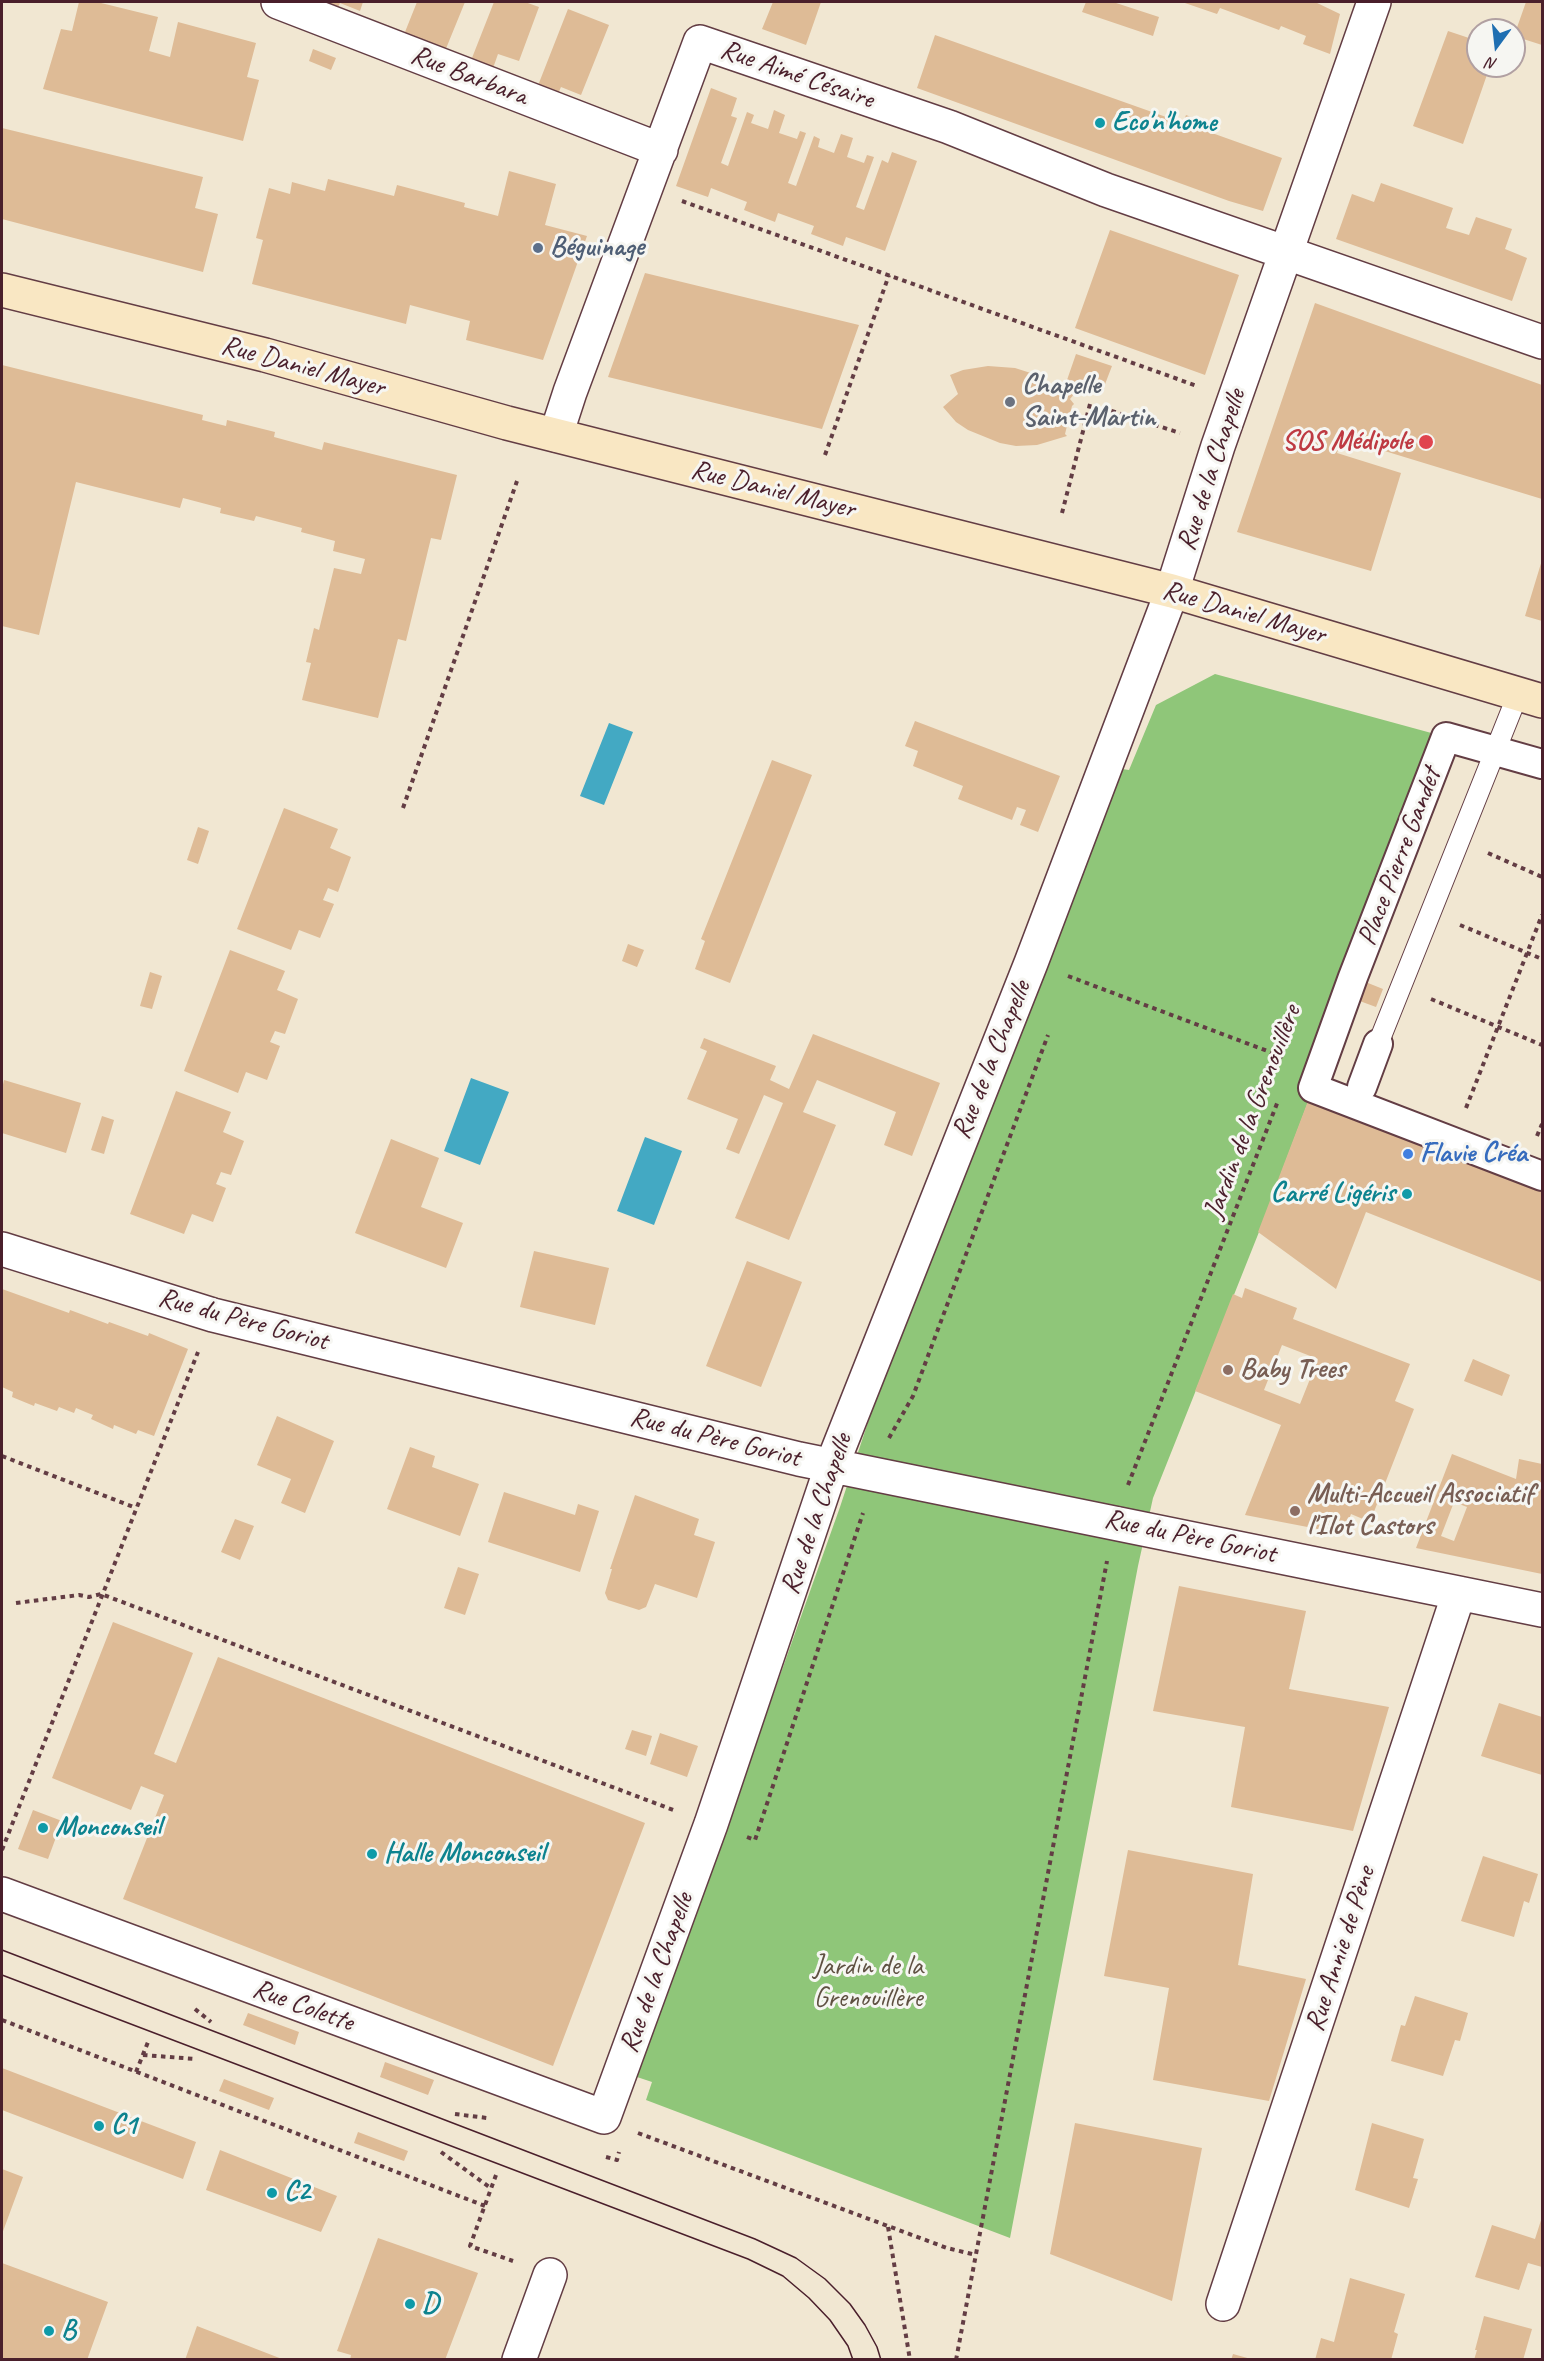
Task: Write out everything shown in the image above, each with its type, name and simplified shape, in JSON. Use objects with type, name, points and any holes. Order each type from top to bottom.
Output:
[{"type":"main road","name":"Rue Daniel Mayer","points":[[2,290],[265,355],[507,423],[1172,591],[1530,697]]},
{"type":"street","name":"Rue Barbara","points":[[278,2],[661,150]]},
{"type":"street","name":"Rue de la Chapelle","points":[[616,2123],[711,1824],[832,1465],[1035,952],[1172,591],[1218,446],[1374,2]]},
{"type":"street","name":"Rue Aimé Césaire","points":[[556,435],[700,42],[949,127],[1106,190],[1286,253]]},
{"type":"street","points":[[1286,253],[1542,342]]},
{"type":"street","name":"Place Pierre Gandet","points":[[1542,764],[1446,737],[1356,968],[1313,1088],[1542,1176]]},
{"type":"street","points":[[1362,1087],[1378,1044]]},
{"type":"street","points":[[1320,1071],[1542,1158]]},
{"type":"street","name":"Rue du Père Goriot","points":[[2,1249],[213,1315],[832,1465],[1542,1610]]},
{"type":"street","name":"Rue Annie de Pène","points":[[1223,2304],[1459,1593]]},
{"type":"street","name":"Rue Colette","points":[[2,1894],[616,2123]]},
{"type":"street","points":[[519,2360],[550,2275]]},
{"type":"lane","points":[[1378,1044],[1494,751],[1530,697]]},
{"type":"path","points":[[647,189],[1235,400]]},
{"type":"path","points":[[825,455],[889,275]]},
{"type":"path","points":[[1062,513],[1090,404],[1218,446]]},
{"type":"path","points":[[403,808],[517,481]]},
{"type":"path","points":[[1459,1125],[1542,915]]},
{"type":"path","points":[[1063,986],[1066,976],[1320,1071]]},
{"type":"path","points":[[1401,986],[1542,1045]]},
{"type":"path","points":[[16,1603],[101,1594],[754,1840],[882,1451],[913,1396],[1041,1057],[1050,1027]]},
{"type":"path","name":"Jardin de la Grenouillère","points":[[956,2360],[1115,1521],[1281,1094]]},
{"type":"path","points":[[2,1850],[101,1594],[213,1315]]},
{"type":"path","points":[[2,1456],[136,1508]]},
{"type":"path","points":[[2,2020],[485,2206]]},
{"type":"path","points":[[136,2072],[148,2042]]},
{"type":"path","points":[[142,2055],[196,2059]]},
{"type":"path","points":[[616,2123],[947,2248],[976,2255]]},
{"type":"path","points":[[441,2152],[492,2189]]},
{"type":"path","points":[[496,2175],[470,2246],[550,2275]]},
{"type":"path","points":[[888,2226],[909,2360]]},
{"type":"green space","name":"Jardin de la Grenouillère","points":[[1215,674],[1446,737],[1259,1232],[1153,1498],[1138,1566],[1010,2238],[646,2100],[652,2082],[637,2077],[840,1507],[873,1407],[1122,769],[1129,770],[1156,705]]},
{"type":"water","points":[[609,723],[633,732],[604,805],[580,796]]},
{"type":"water","points":[[471,1078],[509,1092],[480,1165],[444,1151]]},
{"type":"water","points":[[645,1137],[682,1151],[654,1225],[617,1211]]},
{"type":"building","points":[[79,2],[97,2],[158,17],[149,51],[170,57],[178,22],[256,43],[247,77],[259,80],[243,141],[43,89],[61,29],[72,31]]},
{"type":"building","points":[[316,2],[363,2],[360,11],[340,3],[336,12]]},
{"type":"building","points":[[417,2],[465,2],[445,51],[403,37]]},
{"type":"building","points":[[494,2],[525,2],[539,7],[519,61],[498,54],[492,71],[470,63]]},
{"type":"building","points":[[773,2],[821,2],[806,45],[762,29]]},
{"type":"building","points":[[1086,2],[1113,2],[1159,17],[1153,36],[1082,12]]},
{"type":"building","points":[[1182,2],[1315,2],[1340,14],[1330,54],[1303,44],[1306,36],[1281,26],[1279,30],[1220,8],[1217,14]]},
{"type":"building","points":[[1526,2],[1542,2],[1542,45],[1526,40],[1526,18],[1520,18]]},
{"type":"building","points":[[568,9],[609,25],[581,95],[561,87],[557,96],[537,88]]},
{"type":"building","points":[[1448,31],[1466,37],[1466,78],[1486,78],[1463,144],[1413,126]]},
{"type":"building","name":"Eco'n'home","points":[[935,35],[1183,123],[1186,115],[1215,126],[1212,133],[1282,158],[1263,211],[1229,201],[917,88]]},
{"type":"building","points":[[313,49],[336,58],[331,70],[309,61]]},
{"type":"building","points":[[711,88],[737,98],[731,116],[737,118],[721,163],[728,166],[747,112],[754,115],[751,123],[768,129],[774,110],[785,115],[779,133],[797,139],[800,131],[806,133],[788,183],[796,186],[814,136],[820,139],[818,147],[834,153],[841,134],[853,138],[847,157],[864,163],[867,155],[874,157],[856,207],[864,210],[882,160],[888,163],[892,152],[917,161],[885,251],[846,237],[843,246],[811,234],[814,226],[778,213],[775,222],[744,210],[747,202],[711,188],[708,197],[676,186]]},
{"type":"building","points":[[2,128],[203,177],[195,208],[218,214],[203,272],[2,219]]},
{"type":"building","points":[[509,171],[556,184],[545,225],[587,236],[543,360],[466,340],[470,321],[410,305],[406,324],[252,284],[263,240],[256,238],[269,188],[290,194],[292,182],[325,191],[328,179],[394,196],[397,185],[465,203],[464,207],[498,216]]},
{"type":"building","points":[[1381,183],[1453,208],[1446,228],[1469,235],[1476,217],[1512,229],[1505,249],[1527,258],[1512,301],[1336,239],[1352,194],[1374,202]]},
{"type":"building","points":[[1110,230],[1239,275],[1205,375],[1075,328]]},
{"type":"building","points":[[645,273],[859,325],[822,429],[608,377]]},
{"type":"building","points":[[1315,303],[1542,385],[1542,499],[1342,438],[1337,453],[1401,473],[1371,571],[1237,532]]},
{"type":"building","name":"Chapelle Saint-Martin","points":[[1076,354],[1112,366],[1102,392],[1082,385],[1070,399],[1074,404],[1065,434],[1067,436],[1037,445],[1016,446],[1000,443],[968,430],[956,422],[943,407],[958,394],[950,375],[963,370],[988,366],[1015,368],[1037,375],[1058,389],[1067,380]]},
{"type":"building","points":[[2,365],[203,415],[202,420],[226,426],[227,420],[275,432],[274,437],[322,450],[324,442],[457,475],[441,540],[431,538],[406,641],[398,639],[378,718],[302,700],[311,663],[306,662],[314,628],[319,630],[334,568],[361,574],[365,559],[333,551],[335,541],[301,532],[302,528],[256,516],[254,521],[220,513],[221,508],[183,498],[180,508],[76,482],[39,635],[2,626]]},
{"type":"building","points":[[1542,560],[1542,621],[1525,616]]},
{"type":"building","points":[[915,721],[1060,776],[1038,832],[1020,825],[1026,810],[1017,807],[1012,820],[958,799],[963,786],[913,766],[918,751],[905,746]]},
{"type":"building","points":[[772,760],[812,775],[730,983],[695,969],[705,941],[701,939]]},
{"type":"building","points":[[284,808],[338,829],[330,848],[351,857],[338,892],[328,888],[323,900],[334,904],[320,938],[299,930],[291,950],[237,929]]},
{"type":"building","points":[[198,827],[209,831],[198,864],[187,860]]},
{"type":"building","points":[[628,944],[644,950],[637,967],[622,961]]},
{"type":"building","points":[[230,950],[285,971],[277,990],[298,999],[285,1034],[275,1031],[270,1042],[280,1046],[267,1080],[246,1072],[238,1093],[184,1071]]},
{"type":"building","points":[[150,972],[162,976],[152,1009],[140,1006]]},
{"type":"building","points":[[1353,977],[1383,989],[1376,1007],[1346,996]]},
{"type":"building","points":[[813,1034],[940,1083],[912,1156],[884,1145],[896,1112],[817,1080],[803,1112],[836,1125],[789,1240],[735,1218],[783,1103],[764,1095],[739,1154],[726,1149],[738,1119],[687,1099],[707,1051],[700,1048],[704,1038],[776,1066],[770,1080],[789,1089]]},
{"type":"building","points":[[4,1080],[81,1103],[66,1153],[2,1133]]},
{"type":"building","name":"Carré Ligéris","points":[[1313,1088],[1542,1176],[1542,1282],[1366,1212],[1336,1289],[1258,1232]]},
{"type":"building","points":[[176,1091],[231,1112],[223,1132],[244,1141],[231,1175],[221,1172],[216,1184],[226,1188],[213,1222],[192,1214],[184,1234],[130,1214]]},
{"type":"building","points":[[102,1116],[114,1120],[104,1154],[91,1150]]},
{"type":"building","points":[[391,1139],[439,1158],[421,1207],[463,1223],[446,1268],[355,1233]]},
{"type":"building","points":[[534,1251],[609,1268],[595,1325],[520,1307]]},
{"type":"building","points":[[747,1261],[802,1282],[761,1387],[706,1366]]},
{"type":"building","points":[[1245,1288],[1297,1308],[1293,1319],[1410,1364],[1395,1401],[1414,1409],[1370,1522],[1351,1514],[1344,1534],[1245,1515],[1281,1425],[1195,1391],[1233,1294],[1242,1298]],"holes":[[[1282,1345],[1318,1359],[1300,1404],[1264,1390]]]},
{"type":"building","points":[[2,1289],[69,1313],[70,1310],[148,1336],[149,1333],[188,1349],[154,1436],[138,1430],[136,1434],[114,1425],[113,1429],[91,1419],[93,1415],[76,1408],[74,1413],[59,1407],[57,1411],[35,1403],[34,1406],[12,1397],[13,1392],[2,1387]]},
{"type":"building","points":[[1473,1359],[1510,1375],[1502,1396],[1464,1381]]},
{"type":"building","points":[[277,1416],[334,1441],[305,1513],[281,1503],[291,1479],[257,1465]]},
{"type":"building","points":[[410,1447],[435,1456],[432,1467],[479,1484],[460,1536],[387,1509]]},
{"type":"building","points":[[1452,1454],[1516,1479],[1519,1459],[1542,1464],[1542,1574],[1416,1548]],"holes":[[[1454,1502],[1467,1507],[1454,1541],[1441,1536]]]},
{"type":"building","points":[[504,1492],[575,1515],[578,1504],[599,1511],[580,1572],[488,1542]]},
{"type":"building","points":[[635,1495],[699,1519],[694,1535],[715,1542],[697,1598],[655,1584],[646,1607],[639,1610],[608,1600],[605,1593],[612,1569],[610,1569]]},
{"type":"building","points":[[235,1519],[254,1526],[240,1560],[221,1552]]},
{"type":"building","points":[[458,1567],[479,1574],[465,1615],[444,1608]]},
{"type":"building","points":[[1179,1586],[1306,1611],[1289,1689],[1389,1707],[1353,1831],[1231,1807],[1245,1727],[1153,1711]]},
{"type":"building","name":"Halle Monconseil","points":[[113,1622],[193,1653],[154,1754],[176,1763],[218,1657],[645,1823],[553,2066],[123,1899],[164,1795],[141,1786],[131,1810],[52,1778]]},
{"type":"building","points":[[1499,1703],[1542,1717],[1542,1775],[1481,1756]]},
{"type":"building","points":[[632,1730],[652,1736],[646,1756],[625,1749]]},
{"type":"building","points":[[660,1733],[698,1746],[687,1777],[650,1764]]},
{"type":"building","name":"Monconseil","points":[[33,1810],[62,1821],[48,1859],[18,1849]]},
{"type":"building","points":[[1128,1850],[1253,1874],[1238,1965],[1306,1979],[1269,2101],[1153,2080],[1169,1988],[1104,1976]]},
{"type":"building","points":[[1483,1856],[1538,1874],[1529,1903],[1524,1901],[1514,1937],[1461,1921]]},
{"type":"building","points":[[1415,1996],[1468,2013],[1460,2041],[1455,2040],[1443,2076],[1391,2061],[1401,2025],[1405,2026]]},
{"type":"building","points":[[248,2013],[299,2032],[295,2045],[243,2025]]},
{"type":"building","points":[[385,2062],[434,2080],[428,2095],[380,2077]]},
{"type":"building","name":"C1","points":[[2,2068],[196,2142],[183,2179],[2,2110]]},
{"type":"building","points":[[224,2079],[274,2098],[269,2110],[219,2091]]},
{"type":"building","points":[[1075,2123],[1202,2148],[1172,2301],[1050,2254]]},
{"type":"building","points":[[1372,2123],[1424,2139],[1413,2178],[1418,2179],[1409,2208],[1355,2190]]},
{"type":"building","points":[[358,2132],[408,2151],[404,2161],[354,2143]]},
{"type":"building","name":"C2","points":[[220,2150],[337,2196],[321,2232],[206,2190]]},
{"type":"building","points":[[2,2169],[23,2177],[2,2234]]},
{"type":"building","points":[[1542,2217],[1542,2267],[1528,2263],[1519,2290],[1475,2277],[1492,2225],[1535,2239]]},
{"type":"building","name":"D","points":[[378,2238],[478,2273],[445,2360],[350,2360],[351,2355],[337,2351]]},
{"type":"building","name":"B","points":[[2,2263],[108,2302],[87,2360],[2,2360]]},
{"type":"building","points":[[1350,2278],[1405,2294],[1394,2332],[1398,2334],[1391,2360],[1315,2360],[1321,2338],[1334,2342]]},
{"type":"building","points":[[1484,2316],[1532,2329],[1523,2360],[1474,2360]]},
{"type":"building","points":[[197,2326],[282,2359],[282,2360],[185,2360]]},
{"type":"building","points":[[1233,2354],[1251,2359],[1231,2360]]},
{"type":"tram line","points":[[2,1950],[755,2239],[796,2258],[825,2279],[850,2304],[865,2325],[881,2360]]},
{"type":"tram line","points":[[2,1975],[748,2259],[783,2276],[809,2298],[830,2320],[848,2346],[853,2360]]},
{"type":"place","name":"Eco'n'home","points":[[1100,123]]},
{"type":"place","name":"Béguinage","points":[[538,248]]},
{"type":"place","name":"Chapelle Saint-Martin","points":[[1010,402]]},
{"type":"place","name":"SOS Médipole","points":[[1426,442]]},
{"type":"place","name":"Flavie Créa","points":[[1408,1154]]},
{"type":"place","name":"Carré Ligéris","points":[[1407,1194]]},
{"type":"place","name":"Baby Trees","points":[[1228,1370]]},
{"type":"place","name":"Multi-Accueil Associatif l'Ilot Castors","points":[[1295,1511]]},
{"type":"place","name":"Monconseil","points":[[43,1828]]},
{"type":"place","name":"Halle Monconseil","points":[[372,1854]]},
{"type":"place","name":"C1","points":[[99,2126]]},
{"type":"place","name":"C2","points":[[272,2193]]},
{"type":"place","name":"D","points":[[410,2304]]},
{"type":"place","name":"B","points":[[49,2331]]}]
